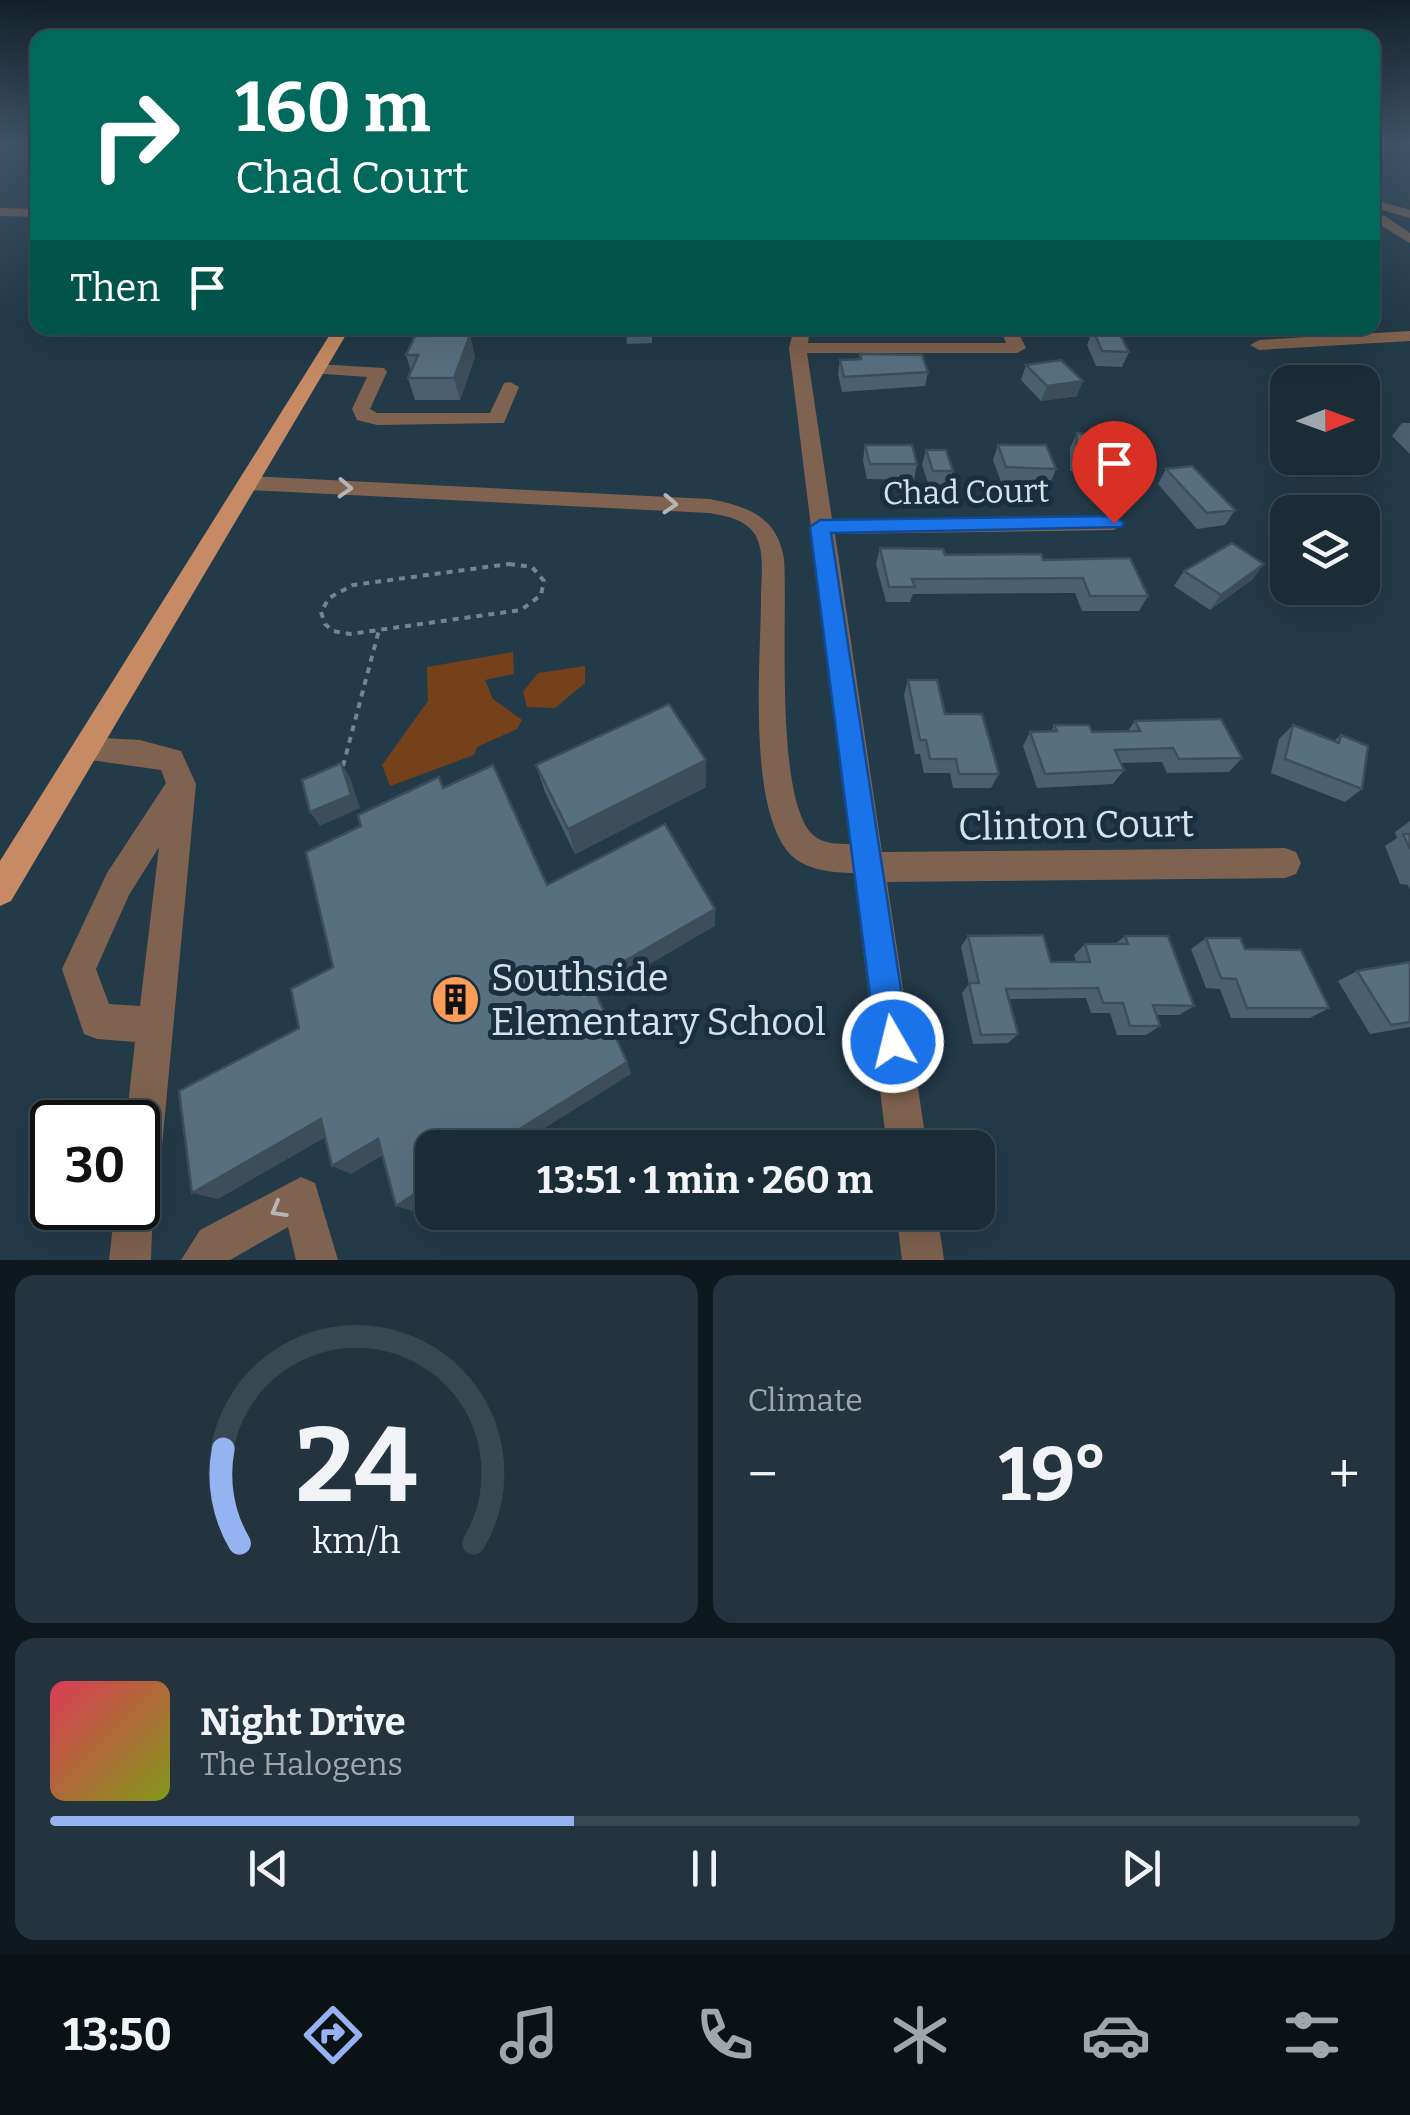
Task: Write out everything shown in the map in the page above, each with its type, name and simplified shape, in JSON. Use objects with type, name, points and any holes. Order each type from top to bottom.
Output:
[{"type":"main road","points":[[0,890],[338,335]]},
{"type":"street","points":[[1380,209],[1408,218]]},
{"type":"street","points":[[0,212],[30,213]]},
{"type":"street","points":[[1380,212],[1410,239]]},
{"type":"street","points":[[905,1130],[820,527],[800,338],[1017,348],[1011,335]]},
{"type":"street","points":[[1259,345],[1410,336]]},
{"type":"street","points":[[317,369],[378,372],[361,409],[364,416],[377,419],[497,419],[510,387]]},
{"type":"street","name":"Clinton Court","points":[[248,483],[709,506],[741,513],[766,533],[772,560],[772,690],[783,816],[800,844],[830,859],[868,863],[1285,863]]},
{"type":"street","name":"Chad Court","points":[[820,527],[1114,523]]},
{"type":"street","points":[[86,750],[140,752],[171,760],[181,784],[147,1100]]},
{"type":"street","points":[[155,1025],[97,1021],[79,969],[118,884],[181,784]]},
{"type":"street","points":[[202,1260],[215,1246],[301,1196],[317,1260]]},
{"type":"street","points":[[130,1260],[133,1230]]},
{"type":"street","points":[[919,1230],[923,1260]]},
{"type":"path","points":[[510,564],[532,567],[544,581],[541,594],[520,610],[379,630],[332,632],[323,624],[321,612],[329,598],[353,585],[510,564]]},
{"type":"path","points":[[346,779],[342,768],[379,630]]},
{"type":"shaded area","points":[[513,652],[514,674],[485,680],[493,699],[522,720],[517,729],[477,747],[474,755],[390,786],[382,765],[428,701],[427,667]]},
{"type":"shaded area","points":[[585,666],[585,683],[555,708],[527,707],[523,692],[538,673]]},
{"type":"building","points":[[470,335],[454,378],[408,378],[418,355],[406,355],[415,336]]},
{"type":"building","points":[[1095,335],[1120,335],[1129,352],[1102,351]]},
{"type":"building","points":[[860,354],[922,355],[928,372],[844,377],[840,360],[861,359]]},
{"type":"building","points":[[1061,360],[1083,381],[1047,386],[1026,365]]},
{"type":"building","points":[[1077,433],[1114,438],[1115,460],[1076,456]]},
{"type":"building","points":[[865,445],[912,445],[917,464],[870,464]]},
{"type":"building","points":[[998,445],[1046,445],[1056,469],[1006,467]]},
{"type":"building","points":[[926,450],[946,450],[953,471],[933,471]]},
{"type":"building","points":[[1192,466],[1235,510],[1207,513],[1166,469]]},
{"type":"building","points":[[1232,543],[1264,564],[1221,595],[1184,571]]},
{"type":"building","points":[[880,548],[943,549],[945,555],[1041,554],[1043,560],[1130,558],[1148,596],[1090,596],[1083,578],[912,579],[915,587],[889,587]]},
{"type":"building","points":[[908,680],[937,680],[945,714],[982,714],[999,774],[959,774],[956,759],[930,759],[926,740],[920,740]]},
{"type":"building","points":[[669,704],[706,760],[568,829],[536,765]]},
{"type":"building","points":[[1221,719],[1242,758],[1179,759],[1173,748],[1115,750],[1124,770],[1045,774],[1030,732],[1057,731],[1054,725],[1089,725],[1092,732],[1140,731],[1135,721]]},
{"type":"building","points":[[1293,725],[1339,743],[1341,735],[1368,746],[1362,789],[1285,759]]},
{"type":"building","points":[[341,763],[351,795],[310,812],[302,780]]},
{"type":"building","name":"Southside Elementary School","points":[[493,765],[547,885],[665,824],[715,909],[590,981],[627,1062],[518,1130],[415,1130],[415,1194],[396,1206],[378,1139],[332,1166],[321,1119],[192,1193],[179,1091],[299,1028],[291,989],[333,967],[306,852],[361,826],[358,815],[439,777],[443,788]]},
{"type":"building","points":[[1043,935],[1051,962],[1090,962],[1085,944],[1128,944],[1125,936],[1168,936],[1194,1006],[1153,1005],[1160,1026],[1130,1026],[1123,1003],[1103,1003],[1098,988],[1006,989],[1018,1034],[981,1035],[969,983],[979,983],[968,936]]},
{"type":"building","points":[[1206,938],[1240,938],[1245,949],[1301,950],[1329,1008],[1247,1008],[1236,979],[1221,978]]},
{"type":"building","points":[[1410,962],[1410,1022],[1391,1025],[1357,971]]},
{"type":"place","name":"Southside Elementary School","points":[[456,1000]]},
{"type":"route","points":[[893,1042],[820,527],[1114,523]]}]
